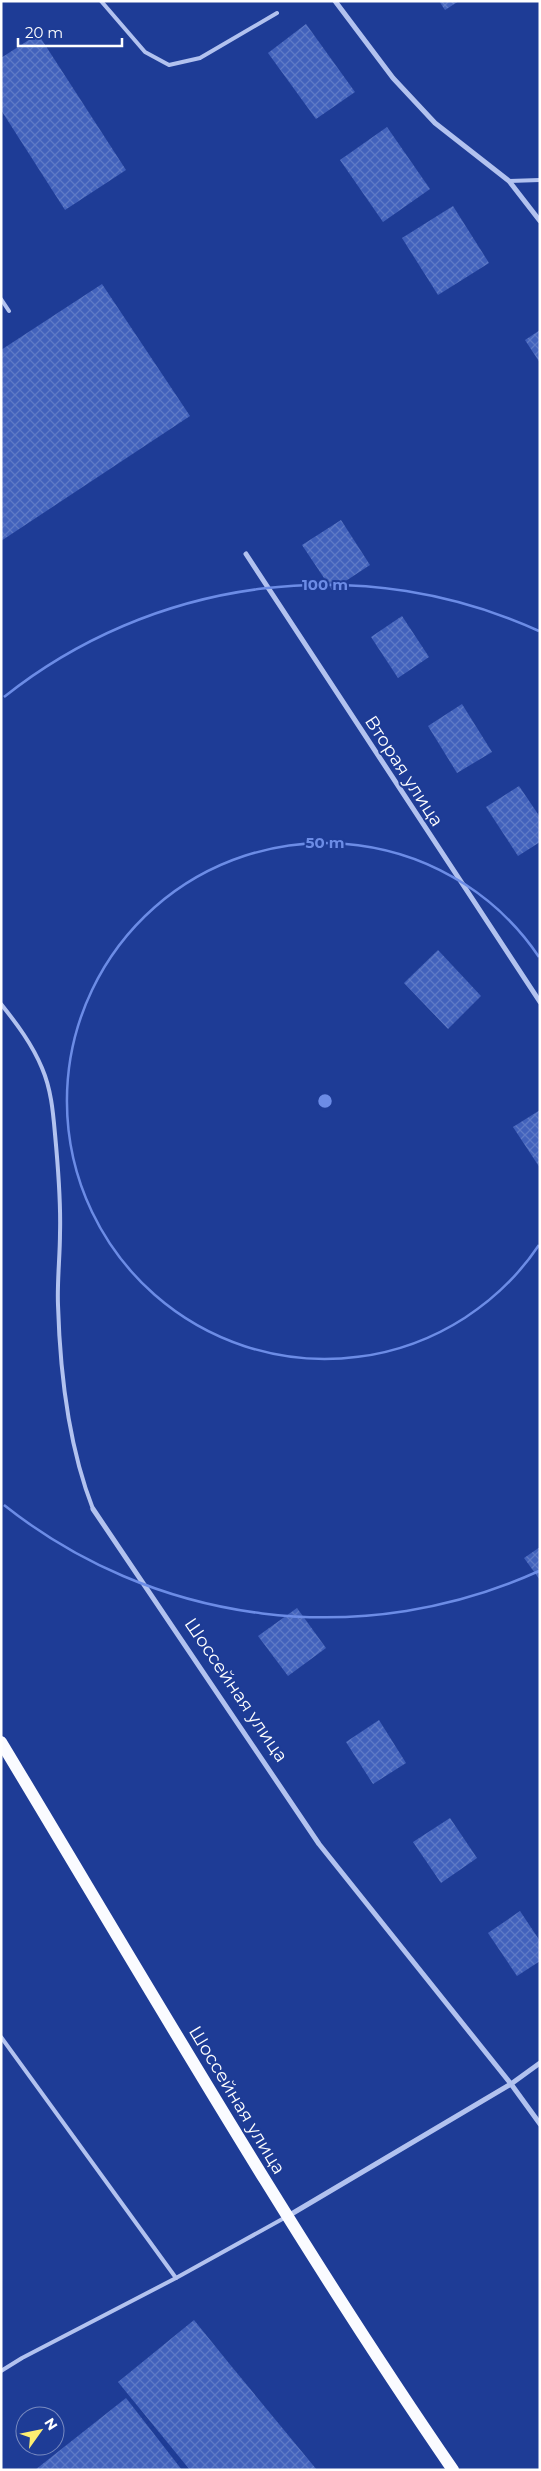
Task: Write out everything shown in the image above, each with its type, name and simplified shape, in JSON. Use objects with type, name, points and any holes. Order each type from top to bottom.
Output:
[{"type":"main road","name":"Шоссейная улица","points":[[1,1742],[378,2361],[453,2470]]},
{"type":"street","points":[[335,1],[393,78],[435,123],[509,181],[540,221]]},
{"type":"street","name":"Вторая улица","points":[[246,554],[540,1002]]},
{"type":"street","name":"Шоссейная улица","points":[[93,1509],[318,1844],[511,2084],[540,2124]]},
{"type":"street","points":[[288,2216],[511,2084],[540,2063]]},
{"type":"lane","points":[[101,1],[145,52],[168,65],[200,58],[277,12]]},
{"type":"lane","points":[[509,181],[540,180]]},
{"type":"lane","points":[[1,299],[9,311]]},
{"type":"lane","points":[[1,1004],[26,1036],[42,1068],[51,1097],[57,1154],[60,1230],[58,1303],[62,1371],[70,1429],[86,1491],[93,1509]]},
{"type":"lane","points":[[1,2037],[176,2278]]},
{"type":"lane","points":[[1,2371],[288,2216]]},
{"type":"building","points":[[439,1],[459,1],[445,10]]},
{"type":"building","points":[[306,24],[355,92],[316,119],[268,53]]},
{"type":"building","points":[[38,34],[126,170],[65,210],[1,110],[1,58]]},
{"type":"building","points":[[387,127],[430,189],[383,222],[340,160]]},
{"type":"building","points":[[453,206],[489,263],[438,295],[402,238]]},
{"type":"building","points":[[102,284],[190,416],[1,541],[1,350]]},
{"type":"building","points":[[540,330],[540,363],[525,340]]},
{"type":"building","points":[[341,520],[370,565],[332,590],[302,545]]},
{"type":"building","points":[[402,616],[429,657],[398,678],[371,637]]},
{"type":"building","points":[[462,704],[492,752],[457,773],[428,726]]},
{"type":"building","points":[[519,786],[540,817],[540,842],[518,856],[486,807]]},
{"type":"building","points":[[438,950],[481,996],[448,1029],[404,983]]},
{"type":"building","points":[[540,1110],[540,1168],[513,1127]]},
{"type":"building","points":[[540,1547],[540,1580],[524,1558]]},
{"type":"building","points":[[297,1608],[326,1648],[288,1676],[258,1636]]},
{"type":"building","points":[[379,1720],[406,1763],[373,1784],[346,1742]]},
{"type":"building","points":[[450,1818],[477,1858],[441,1883],[413,1842]]},
{"type":"building","points":[[520,1911],[540,1941],[540,1961],[517,1976],[488,1933]]},
{"type":"building","points":[[194,2320],[317,2470],[190,2470],[118,2382]]},
{"type":"building","points":[[126,2398],[182,2470],[35,2470],[53,2456],[65,2456],[65,2446]]}]
